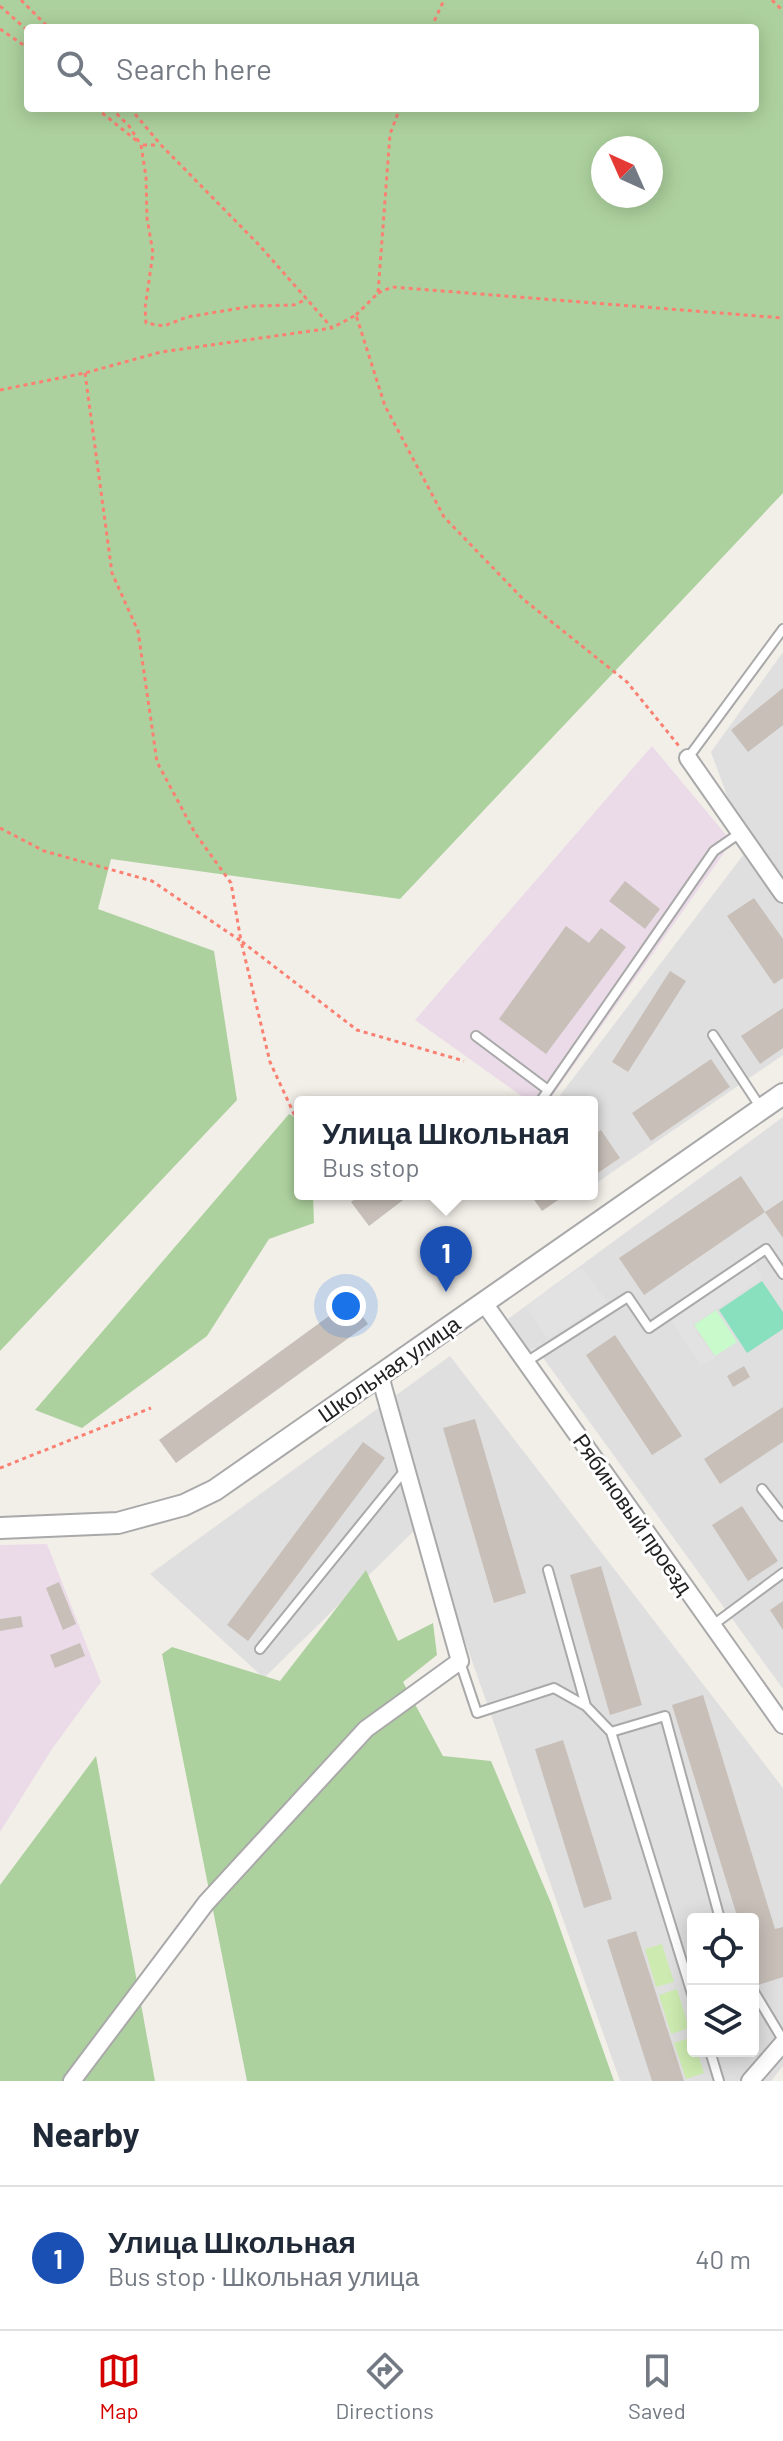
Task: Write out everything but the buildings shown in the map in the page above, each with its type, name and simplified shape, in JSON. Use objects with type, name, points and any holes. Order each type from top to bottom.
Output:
[{"type":"street","points":[[688,758],[783,894]]},
{"type":"street","name":"Школьная улица","points":[[0,1528],[118,1523],[184,1505],[215,1490],[783,1094]]},
{"type":"street","name":"Рябиновый проезд","points":[[484,1303],[783,1725]]},
{"type":"street","points":[[72,2081],[206,1903],[366,1729],[460,1661],[380,1376]]},
{"type":"street","points":[[750,2081],[783,2041]]},
{"type":"lane","points":[[688,758],[783,629]]},
{"type":"lane","points":[[544,1096],[714,851],[740,833]]},
{"type":"lane","points":[[713,1035],[761,1109]]},
{"type":"lane","points":[[476,1036],[548,1090]]},
{"type":"lane","points":[[525,1363],[628,1297],[649,1328],[766,1249],[783,1274]]},
{"type":"lane","points":[[260,1649],[406,1468]]},
{"type":"lane","points":[[762,1489],[783,1516]]},
{"type":"lane","points":[[548,1570],[586,1706]]},
{"type":"lane","points":[[712,1625],[783,1573]]},
{"type":"lane","points":[[460,1661],[477,1713],[554,1688],[586,1706],[611,1732],[689,1985]]},
{"type":"lane","points":[[611,1732],[665,1716],[718,1913]]},
{"type":"lane","points":[[759,2000],[783,2041]]},
{"type":"lane","points":[[712,2057],[719,2081]]},
{"type":"path","points":[[21,0],[45,24]]},
{"type":"path","points":[[433,24],[444,0]]},
{"type":"path","points":[[772,0],[783,11]]},
{"type":"path","points":[[0,6],[24,27]]},
{"type":"path","points":[[0,29],[24,45]]},
{"type":"path","points":[[101,112],[141,145],[161,145]]},
{"type":"path","points":[[115,112],[141,145],[146,177],[147,218],[153,253],[145,308],[146,323],[164,326],[187,317],[253,306],[294,305],[307,299]]},
{"type":"path","points":[[133,112],[161,145],[261,247],[332,328]]},
{"type":"path","points":[[378,293],[390,134],[398,112]]},
{"type":"path","points":[[0,390],[85,373],[161,352],[332,328],[356,315],[378,293],[392,287],[783,318]]},
{"type":"path","points":[[356,315],[385,406],[444,517],[523,599],[627,682],[668,729]]},
{"type":"path","points":[[85,373],[112,573],[138,631],[157,762],[195,833],[231,883],[241,941],[270,1062],[294,1114]]},
{"type":"path","points":[[0,828],[44,851],[152,881],[241,941],[357,1030],[464,1061]]},
{"type":"path","points":[[0,1468],[151,1408]]},
{"type":"shaded area","points":[[783,652],[783,1055],[598,1182],[598,1096],[560,1096],[747,850],[711,752]]},
{"type":"shaded area","points":[[652,746],[727,836],[724,853],[552,1096],[522,1096],[415,1020]]},
{"type":"shaded area","points":[[783,1117],[783,1689],[536,1348],[530,1351],[508,1319]]},
{"type":"shaded area","points":[[752,1262],[763,1278],[692,1325],[715,1358],[701,1366],[669,1317]]},
{"type":"shaded area","points":[[582,1267],[607,1302],[548,1339],[526,1306]]},
{"type":"shaded area","points":[[450,1356],[783,1788],[783,2066],[771,2081],[620,2081],[423,1522],[264,1678],[150,1574]]},
{"type":"shaded area","points":[[47,1544],[101,1682],[52,1749],[0,1832],[0,1545]]},
{"type":"green space","points":[[0,0],[783,0],[783,493],[400,899],[111,859],[98,909],[214,951],[237,1100],[0,1351]]},
{"type":"green space","points":[[289,1114],[294,1117],[294,1200],[313,1200],[314,1223],[269,1239],[207,1336],[82,1428],[35,1410]]},
{"type":"green space","points":[[762,1281],[783,1312],[783,1329],[747,1353],[719,1310]]},
{"type":"green space","points":[[716,1310],[737,1342],[715,1356],[694,1325]]},
{"type":"green space","points":[[366,1570],[398,1641],[433,1623],[437,1655],[403,1682],[443,1756],[491,1761],[551,1903],[614,2081],[247,2081],[162,1654],[172,1647],[280,1681]]},
{"type":"green space","points":[[96,1756],[155,2081],[0,2081],[0,1885]]},
{"type":"green space","points":[[662,1944],[674,1982],[656,1987],[645,1949]]},
{"type":"green space","points":[[677,1989],[687,2029],[671,2034],[659,1995]]},
{"type":"green space","points":[[687,2039],[687,2057],[699,2057],[704,2073],[686,2079],[674,2043]]},
{"type":"place","name":"Улица Школьная","points":[[446,1292]]}]
